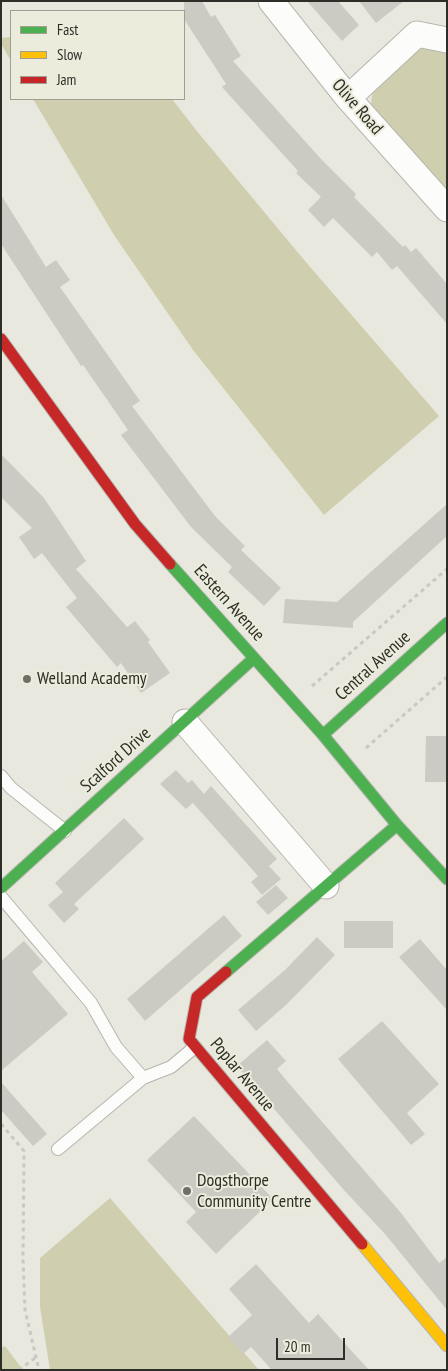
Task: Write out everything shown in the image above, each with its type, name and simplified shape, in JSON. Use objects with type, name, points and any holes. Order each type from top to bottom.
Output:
[{"type":"street","name":"Olive Road","points":[[271,1],[348,98],[447,209]]},
{"type":"street","points":[[348,98],[417,34],[447,40]]},
{"type":"street","name":"Eastern Avenue","points":[[1,339],[135,524],[323,735],[398,825],[447,879]]},
{"type":"street","name":"Central Avenue","points":[[323,735],[447,623]]},
{"type":"street","name":"Scalford Drive","points":[[1,888],[254,658]]},
{"type":"street","points":[[185,722],[326,886]]},
{"type":"street","name":"Poplar Avenue","points":[[398,825],[197,997],[189,1038],[447,1346]]},
{"type":"lane","points":[[1,776],[6,790],[65,831]]},
{"type":"lane","points":[[1,897],[91,1003],[116,1047],[143,1078]]},
{"type":"lane","points":[[58,1149],[143,1078],[171,1066],[195,1047]]},
{"type":"path","points":[[293,702],[447,569]]},
{"type":"path","points":[[347,765],[447,677]]},
{"type":"path","points":[[1,1124],[24,1151],[23,1259],[25,1310],[39,1370]]},
{"type":"path","points":[[19,1370],[35,1358]]},
{"type":"green space","points":[[10,37],[10,59],[1,44],[1,38]]},
{"type":"green space","points":[[422,44],[447,48],[447,198],[374,120],[371,104],[373,89]]},
{"type":"green space","points":[[34,100],[173,100],[305,261],[439,416],[324,515],[193,350],[114,235]]},
{"type":"green space","points":[[110,1198],[259,1370],[50,1370],[40,1307],[40,1258]]},
{"type":"green space","points":[[5,1346],[23,1370],[1,1370],[1,1348]]},
{"type":"building","points":[[184,1],[202,1],[211,17],[215,15],[241,56],[233,61],[321,159],[356,194],[354,197],[403,247],[405,245],[411,252],[416,248],[447,284],[447,324],[397,266],[392,270],[377,252],[372,257],[333,218],[324,227],[308,210],[321,197],[296,173],[298,171],[222,87],[226,84],[185,21]]},
{"type":"building","points":[[307,1],[338,1],[359,25],[342,41]]},
{"type":"building","points":[[359,1],[404,1],[376,23]]},
{"type":"building","points":[[1,195],[46,267],[56,260],[70,280],[60,287],[140,401],[132,406],[215,516],[245,546],[241,550],[281,588],[264,606],[228,572],[232,567],[191,527],[121,435],[128,430],[83,365],[81,366],[1,244]]},
{"type":"building","points":[[1,454],[44,498],[86,561],[76,569],[127,627],[135,621],[150,640],[148,642],[170,673],[141,693],[121,663],[117,667],[66,607],[77,598],[42,553],[34,559],[19,537],[32,528],[1,497]]},
{"type":"building","points":[[447,504],[447,536],[353,622],[353,628],[283,623],[285,599],[337,602]]},
{"type":"building","points":[[426,736],[447,736],[447,782],[425,782]]},
{"type":"building","points":[[176,770],[188,783],[192,780],[204,794],[211,786],[277,859],[269,866],[281,879],[262,895],[251,882],[258,876],[193,803],[195,801],[186,809],[160,784]]},
{"type":"building","points":[[124,818],[144,839],[74,904],[79,909],[64,923],[48,905],[63,892],[55,883]]},
{"type":"building","points":[[276,885],[288,898],[268,915],[256,902]]},
{"type":"building","points":[[224,915],[242,936],[145,1021],[127,999]]},
{"type":"building","points":[[344,921],[393,921],[393,948],[344,948]]},
{"type":"building","points":[[317,937],[335,955],[286,1005],[256,1031],[238,1010],[285,970]]},
{"type":"building","points":[[420,939],[447,970],[447,1010],[399,957]]},
{"type":"building","points":[[24,941],[43,962],[32,972],[68,1014],[1,1071],[1,961]]},
{"type":"building","points":[[382,1021],[439,1084],[407,1113],[425,1134],[411,1145],[338,1059]]},
{"type":"building","points":[[267,1040],[286,1061],[277,1069],[401,1213],[439,1263],[447,1257],[447,1310],[385,1234],[343,1189],[237,1066]]},
{"type":"building","points":[[1,1082],[47,1134],[33,1146],[1,1110]]},
{"type":"building","points":[[194,1116],[273,1199],[216,1254],[186,1222],[196,1212],[147,1160]]},
{"type":"building","points":[[256,1264],[309,1323],[318,1314],[369,1370],[272,1370],[251,1347],[243,1354],[228,1337],[252,1315],[229,1289]]},
{"type":"traffic: fast","points":[[170,564],[323,735],[397,825],[447,879]]},
{"type":"traffic: fast","points":[[323,735],[447,623]]},
{"type":"traffic: fast","points":[[1,888],[254,658]]},
{"type":"traffic: fast","points":[[226,972],[397,825]]},
{"type":"traffic: slow","points":[[362,1244],[447,1346]]},
{"type":"traffic: jam","points":[[1,339],[135,524],[170,564]]},
{"type":"traffic: jam","points":[[226,972],[197,997],[189,1039],[362,1244]]},
{"type":"place","name":"Welland Academy","points":[[27,679]]},
{"type":"place","name":"Dogsthorpe Community Centre","points":[[187,1191]]}]
